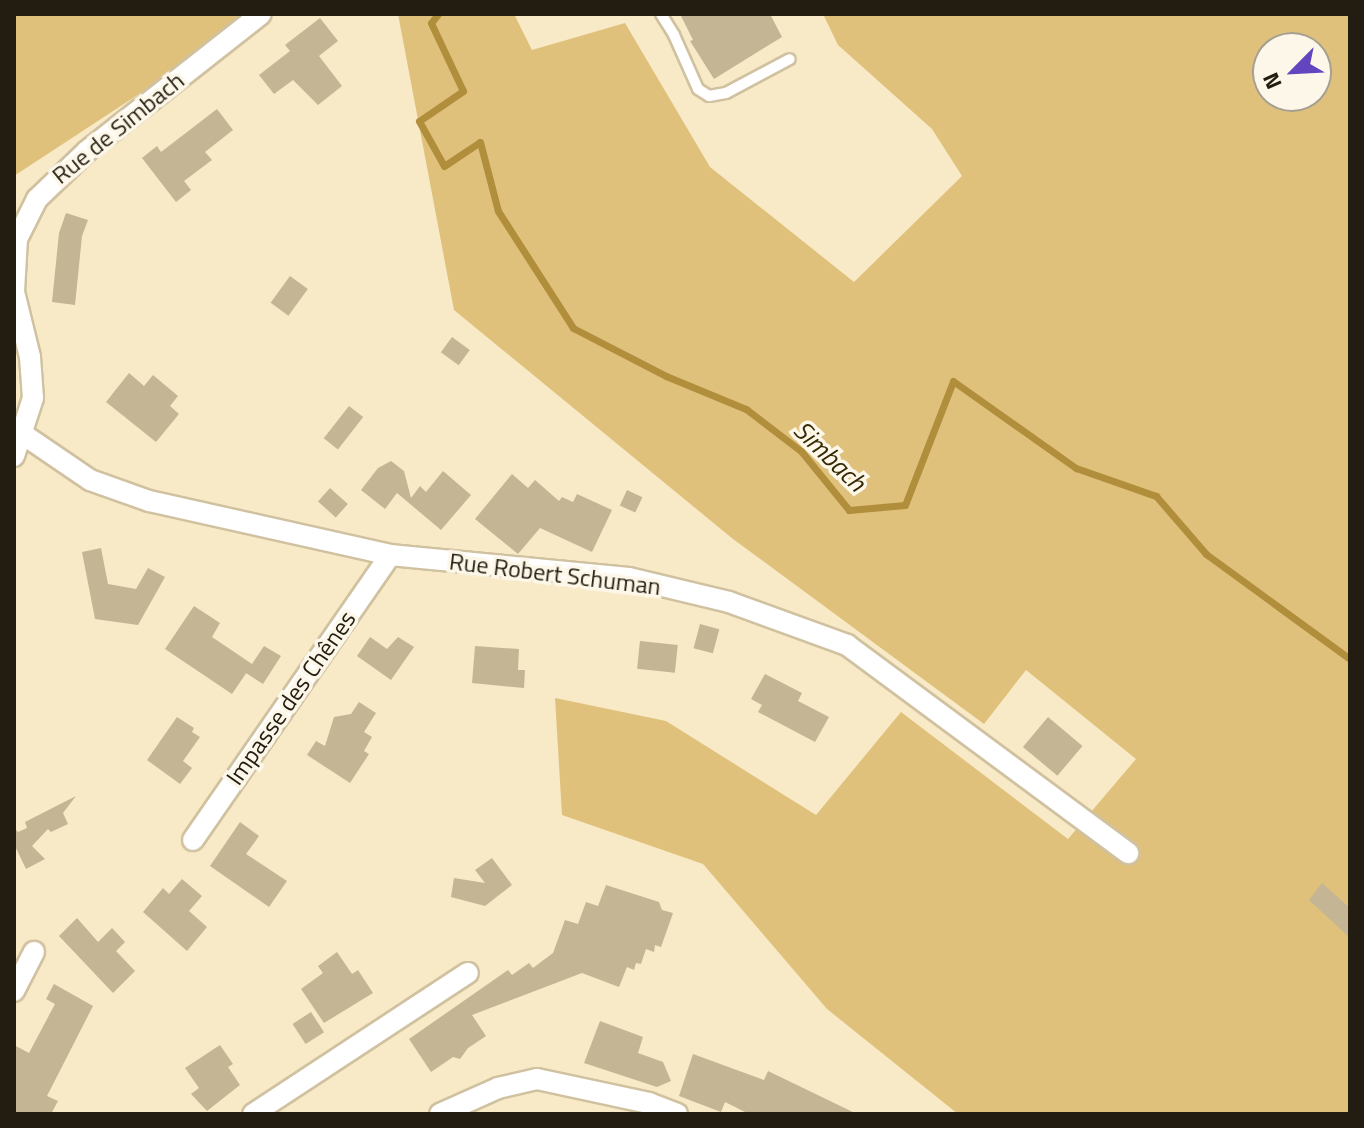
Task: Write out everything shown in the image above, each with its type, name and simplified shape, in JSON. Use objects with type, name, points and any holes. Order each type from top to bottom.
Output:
[{"type":"street","name":"Rue de Simbach","points":[[14,456],[24,435],[33,398],[30,357],[14,292],[17,239],[37,199],[87,151],[261,14]]},
{"type":"street","name":"Rue Robert Schuman","points":[[24,435],[90,480],[149,501],[390,555],[629,578],[729,602],[847,645],[1128,853]]},
{"type":"street","name":"Impasse des Chênes","points":[[193,840],[390,555]]},
{"type":"street","points":[[14,991],[34,952]]},
{"type":"street","points":[[253,1114],[468,973]]},
{"type":"street","points":[[440,1114],[498,1088],[537,1079],[649,1103],[677,1114]]},
{"type":"lane","points":[[661,14],[698,89],[709,96],[726,93],[790,59]]},
{"type":"shaded area","points":[[14,14],[261,14],[14,176]]},
{"type":"shaded area","points":[[398,14],[514,14],[532,50],[625,23],[710,167],[854,282],[962,176],[932,129],[838,45],[823,14],[1350,14],[1350,1114],[958,1114],[827,1009],[703,864],[562,815],[555,698],[666,721],[816,815],[901,712],[1068,839],[1136,759],[1026,670],[984,724],[733,539],[454,310]]},
{"type":"building","points":[[680,14],[770,14],[782,37],[714,79],[690,41],[693,40]]},
{"type":"building","points":[[320,18],[338,41],[319,56],[342,86],[318,105],[293,80],[274,94],[259,75],[290,51],[285,45]]},
{"type":"building","points":[[217,109],[233,130],[205,152],[212,160],[184,181],[191,190],[176,202],[142,158],[157,146],[161,152]]},
{"type":"building","points":[[66,213],[88,220],[82,236],[75,305],[52,302],[59,233]]},
{"type":"building","points":[[290,276],[308,289],[288,316],[271,303]]},
{"type":"building","points":[[452,337],[470,350],[459,365],[441,352]]},
{"type":"building","points":[[129,373],[144,386],[153,375],[178,396],[170,406],[179,414],[156,442],[106,402]]},
{"type":"building","points":[[349,406],[363,417],[338,449],[324,438]]},
{"type":"building","points":[[391,461],[404,471],[411,498],[420,486],[426,492],[443,471],[471,495],[441,530],[397,493],[385,509],[361,490],[378,468]]},
{"type":"building","points":[[512,474],[528,488],[535,480],[559,501],[562,497],[573,502],[577,494],[612,510],[592,552],[540,528],[518,554],[475,519]]},
{"type":"building","points":[[330,488],[348,504],[336,517],[318,501]]},
{"type":"building","points":[[627,490],[642,497],[635,513],[620,505]]},
{"type":"building","points":[[101,548],[108,584],[136,589],[148,568],[165,577],[138,625],[95,619],[82,552]]},
{"type":"building","points":[[194,606],[220,623],[212,637],[252,664],[264,646],[281,656],[263,684],[246,673],[232,694],[165,649]]},
{"type":"building","points":[[700,624],[719,629],[713,653],[694,648]]},
{"type":"building","points":[[370,637],[387,649],[398,637],[414,647],[391,680],[357,656]]},
{"type":"building","points":[[640,641],[678,645],[675,673],[637,669]]},
{"type":"building","points":[[475,646],[519,649],[518,670],[525,670],[524,688],[472,683]]},
{"type":"building","points":[[765,674],[802,693],[798,701],[829,717],[815,742],[758,712],[762,705],[751,699]]},
{"type":"building","points":[[359,702],[376,713],[364,732],[372,737],[364,751],[369,754],[350,783],[307,755],[316,741],[325,746],[334,717],[351,714]]},
{"type":"building","points":[[177,717],[194,728],[192,732],[200,737],[183,761],[192,768],[180,784],[147,760]]},
{"type":"building","points":[[1048,717],[1082,746],[1057,776],[1023,747]]},
{"type":"building","points":[[76,796],[63,813],[68,824],[51,832],[48,829],[32,846],[45,859],[26,869],[14,844],[14,828],[18,832],[27,828],[25,822]]},
{"type":"building","points":[[240,822],[259,836],[246,854],[287,881],[269,907],[210,866]]},
{"type":"building","points":[[492,858],[512,885],[485,906],[451,897],[454,878],[485,883],[475,870]]},
{"type":"building","points":[[182,879],[202,896],[189,911],[207,927],[187,951],[143,912],[163,888],[169,894]]},
{"type":"building","points":[[1322,883],[1350,908],[1350,938],[1309,900]]},
{"type":"building","points":[[606,885],[659,902],[662,910],[673,913],[661,947],[655,945],[654,952],[646,949],[641,964],[636,963],[634,970],[627,967],[619,987],[582,973],[472,1015],[486,1036],[468,1048],[460,1059],[453,1057],[431,1072],[409,1039],[508,970],[512,975],[529,963],[533,968],[553,953],[565,920],[578,924],[586,902],[598,906]]},
{"type":"building","points":[[77,918],[98,942],[112,928],[125,942],[116,951],[135,971],[113,993],[59,936]]},
{"type":"building","points":[[337,952],[352,974],[358,970],[373,993],[324,1023],[301,989],[323,973],[318,966]]},
{"type":"building","points":[[54,984],[93,1006],[47,1096],[58,1101],[51,1114],[14,1114],[14,1045],[29,1053],[55,1004],[46,999]]},
{"type":"building","points":[[311,1012],[324,1032],[306,1044],[293,1024]]},
{"type":"building","points":[[600,1021],[643,1037],[638,1053],[663,1062],[671,1081],[657,1087],[584,1063]]},
{"type":"building","points":[[220,1045],[233,1064],[228,1067],[240,1085],[207,1111],[191,1094],[199,1088],[185,1068]]},
{"type":"building","points":[[693,1054],[764,1080],[768,1071],[857,1114],[749,1114],[725,1102],[721,1112],[679,1096]]},
{"type":"waterway","name":"Simbach","points":[[438,14],[431,23],[463,91],[419,121],[444,166],[480,142],[498,211],[573,328],[666,376],[746,409],[801,451],[849,510],[905,505],[953,381],[1076,468],[1156,496],[1206,554],[1350,659]]}]
